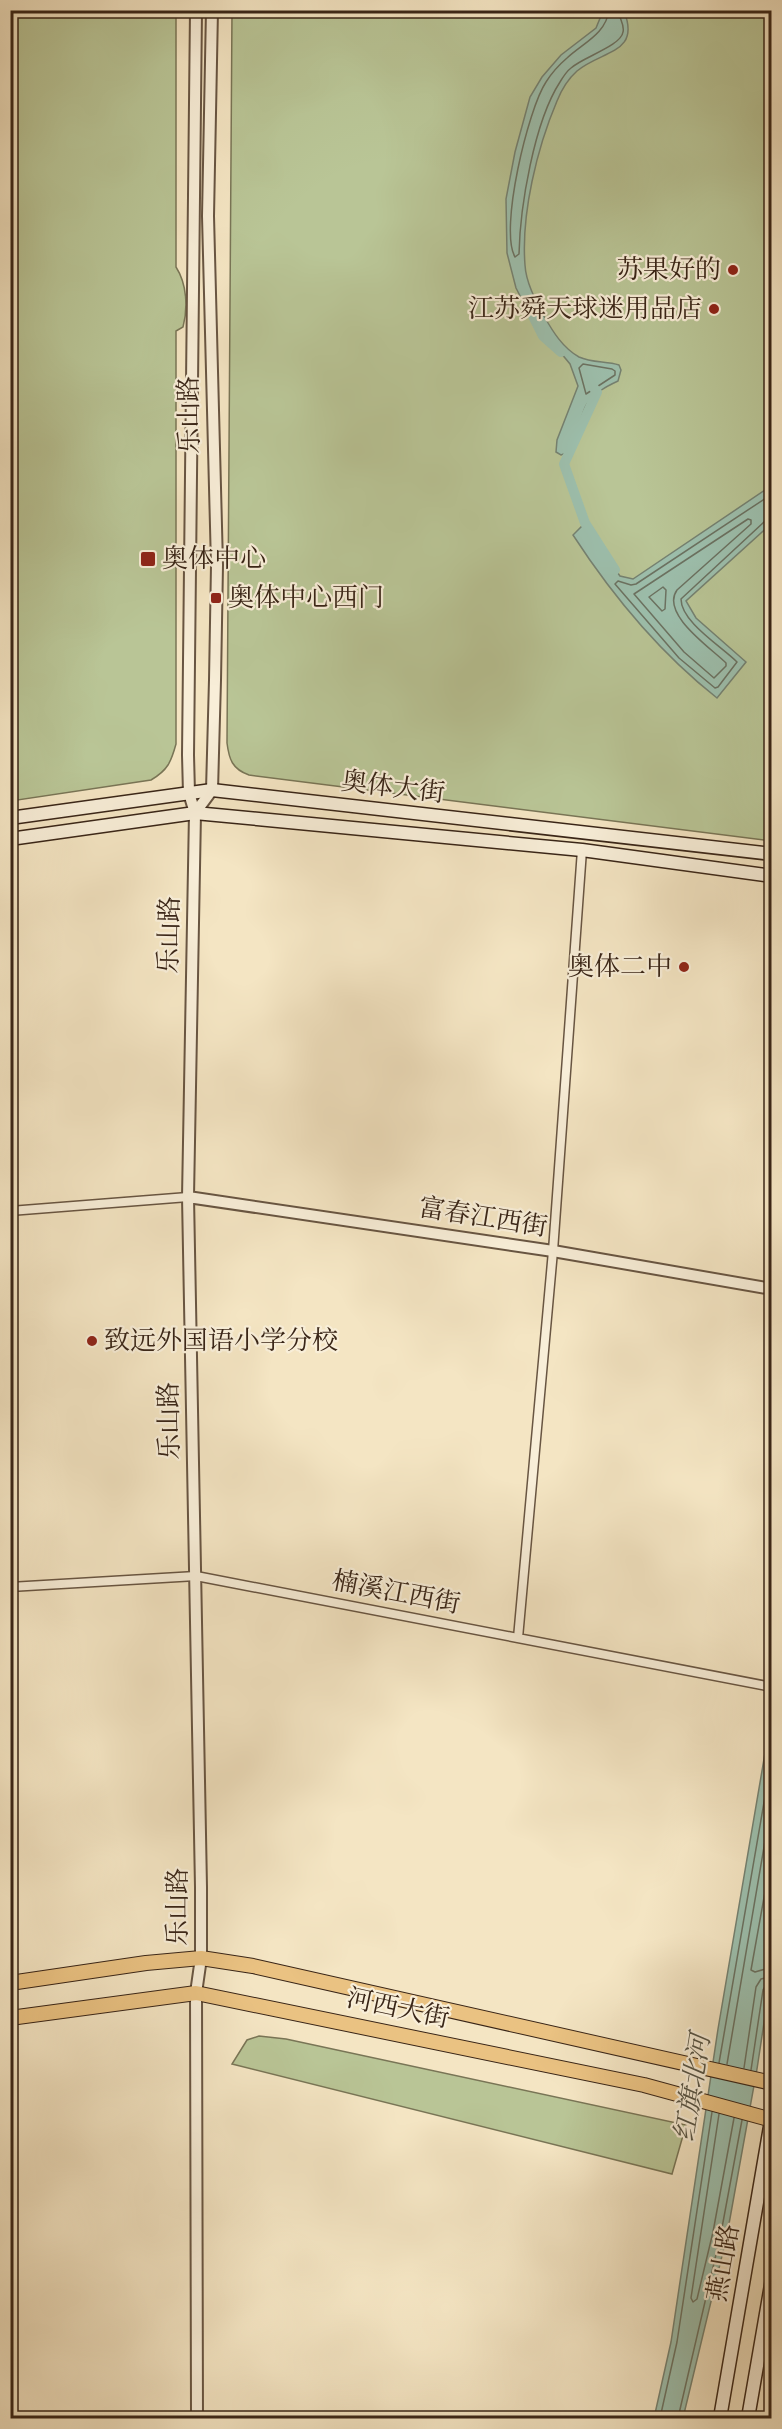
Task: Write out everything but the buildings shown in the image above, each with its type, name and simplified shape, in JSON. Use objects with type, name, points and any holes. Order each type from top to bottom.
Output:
[{"type":"main road","name":"奥体大街","points":[[10,818],[212,790],[771,854]]},
{"type":"main road","name":"奥体大街","points":[[10,838],[195,813],[582,850],[771,876]]},
{"type":"main road","name":"河西大街","points":[[10,1983],[146,1963],[201,1958],[276,1971],[771,2083]]},
{"type":"main road","name":"河西大街","points":[[10,2018],[196,1993],[644,2085],[771,2120]]},
{"type":"main road","name":"燕山路","points":[[720,2418],[771,2115]]},
{"type":"main road","name":"燕山路","points":[[748,2418],[771,2279]]},
{"type":"street","name":"乐山路","points":[[196,10],[189,793],[195,813],[188,1197],[201,1958],[196,1993],[197,2418]]},
{"type":"street","name":"乐山路","points":[[212,10],[208,216],[217,565],[212,790]]},
{"type":"street","points":[[195,813],[212,790]]},
{"type":"street","points":[[518,1638],[553,1251],[582,850]]},
{"type":"street","points":[[10,1211],[188,1197]]},
{"type":"street","name":"富春江西街","points":[[188,1197],[553,1251],[771,1289]]},
{"type":"street","name":"楠溪江西街","points":[[10,1587],[196,1576],[771,1686]]},
{"type":"shaded area","points":[[10,11],[176,11],[176,267],[184,288],[186,304],[183,327],[176,331],[176,744],[172,756],[165,769],[151,780],[11,801]]},
{"type":"shaded area","points":[[232,11],[771,11],[771,841],[249,775],[232,763],[227,743]]},
{"type":"shaded area","points":[[259,2036],[286,2039],[686,2125],[672,2174],[232,2064],[247,2040]]},
{"type":"water","points":[[603,11],[624,11],[628,25],[627,36],[616,49],[577,71],[561,93],[537,160],[528,203],[524,245],[527,278],[544,316],[563,344],[579,357],[619,365],[621,370],[618,381],[601,390],[587,404],[571,447],[561,455],[556,452],[557,440],[578,386],[570,364],[531,317],[516,288],[507,253],[506,199],[515,152],[530,97],[542,77],[561,55],[596,28]]},
{"type":"water","points":[[771,486],[771,524],[686,601],[696,618],[746,662],[717,698],[676,662],[638,622],[573,535],[583,525],[620,576],[633,579]]},
{"type":"water","points":[[771,1718],[772,1970],[757,2069],[727,2235],[683,2418],[654,2418],[671,2342],[718,2029]]},
{"type":"waterway","points":[[533,316],[543,336],[561,352]]},
{"type":"waterway","points":[[590,383],[597,392],[564,464],[585,523],[615,570]]},
{"type":"place","name":"苏果好的","points":[[733,270]]},
{"type":"place","name":"江苏舜天球迷用品店","points":[[714,309]]},
{"type":"place","name":"奥体中心","points":[[148,559]]},
{"type":"place","name":"奥体中心西门","points":[[216,598]]},
{"type":"place","name":"奥体二中","points":[[684,967]]},
{"type":"place","name":"致远外国语小学分校","points":[[92,1341]]},
{"type":"water label","name":"红旗北河","points":[[693,2088]]}]
